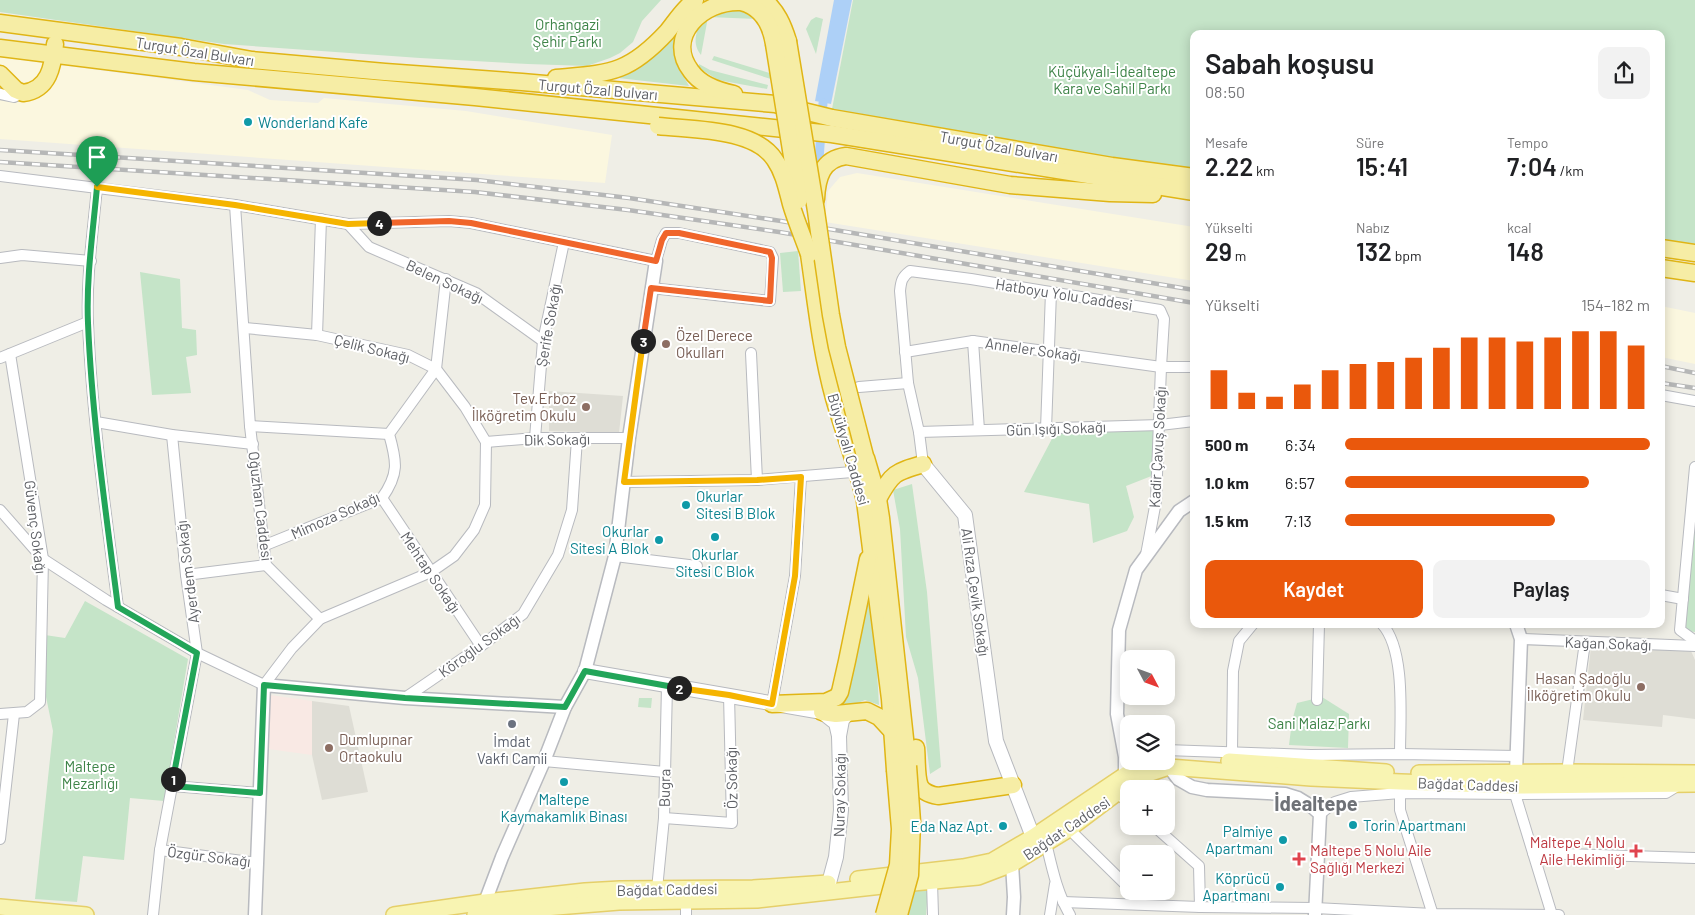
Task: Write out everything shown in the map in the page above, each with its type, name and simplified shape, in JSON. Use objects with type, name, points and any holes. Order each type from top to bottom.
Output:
[{"type":"highway","points":[[522,82],[604,73],[631,64],[655,44],[681,12],[695,0]]},
{"type":"highway","points":[[775,104],[726,92],[706,84],[692,73],[686,63],[683,48],[684,33],[695,16],[708,6],[720,0],[737,1],[750,4],[756,8],[781,42]]},
{"type":"highway","points":[[764,0],[771,6],[778,17],[781,42],[816,211]]},
{"type":"highway","name":"Turgut Özal Bulvarı","points":[[0,23],[181,47],[252,60],[775,104],[809,112],[832,126],[1190,192]]},
{"type":"highway","points":[[0,75],[23,94],[35,90],[47,79],[51,70],[56,40],[53,35],[38,28]]},
{"type":"highway","name":"Büyükyalı Caddesi","points":[[781,42],[797,191],[809,254],[824,357],[834,399],[878,499],[886,558],[895,638],[902,768],[898,865],[884,915]]},
{"type":"highway","name":"Turgut Özal Bulvarı","points":[[0,48],[194,72],[475,97],[808,131],[832,126],[1190,176]]},
{"type":"highway","points":[[475,97],[572,116],[745,137],[760,145],[775,159],[782,172],[809,254]]},
{"type":"highway","points":[[816,211],[816,187],[824,166],[837,157],[846,156],[1010,185],[1110,193],[1190,193]]},
{"type":"highway","name":"Büyükyalı Caddesi","points":[[816,211],[837,347],[859,457],[860,477],[865,501],[890,699],[891,730],[902,768],[912,833],[910,875],[899,915]]},
{"type":"highway","points":[[1665,249],[1695,254]]},
{"type":"highway","points":[[1665,269],[1695,274]]},
{"type":"highway","points":[[878,499],[888,481],[900,471],[923,464]]},
{"type":"highway","points":[[772,704],[826,702],[837,697],[840,692],[871,547]]},
{"type":"highway","points":[[895,638],[905,662],[912,690],[920,785],[929,793],[938,796],[1013,785]]},
{"type":"highway","points":[[822,712],[848,713],[866,711],[875,714],[891,730]]},
{"type":"main road","name":"Ali Rıza Çevik Sokağı","points":[[923,464],[965,515],[996,741],[1013,785],[1040,840]]},
{"type":"main road","points":[[585,671],[822,712],[836,723],[839,736]]},
{"type":"main road","points":[[839,736],[842,720],[848,713]]},
{"type":"main road","name":"Nuray Sokağı","points":[[828,883],[836,856],[841,810],[839,736]]},
{"type":"main road","name":"Bağdat Caddesi","points":[[1175,765],[1311,778],[1515,784],[1653,779],[1695,773]]},
{"type":"main road","name":"Bağdat Caddesi","points":[[481,910],[507,913],[618,902],[686,908],[978,878],[1012,864],[1040,840],[1125,776],[1136,770]]},
{"type":"main road","name":"Bağdat Caddesi","points":[[394,915],[481,910],[585,892],[753,888],[828,883],[904,872],[963,867],[992,861],[1069,829],[1117,793],[1155,770]]},
{"type":"main road","name":"Bağdat Caddesi","points":[[1515,784],[1567,772],[1695,784]]},
{"type":"main road","points":[[0,907],[86,915]]},
{"type":"street","points":[[0,75],[0,82]]},
{"type":"street","points":[[0,94],[14,97],[23,94]]},
{"type":"street","points":[[0,176],[235,205],[348,224],[449,221],[471,223],[656,261]]},
{"type":"street","points":[[97,187],[90,261],[88,322],[96,422],[118,607]]},
{"type":"street","name":"Oğuzhan Caddesi","points":[[235,205],[245,328],[250,426],[266,565],[320,619]]},
{"type":"street","points":[[317,335],[321,219]]},
{"type":"street","name":"Belen Sokağı","points":[[348,224],[369,247],[476,293],[543,341]]},
{"type":"street","points":[[481,910],[498,866],[544,762],[565,707],[585,671],[614,556],[651,288],[662,240],[666,233],[679,233],[770,252],[772,258],[770,301],[651,288]]},
{"type":"street","name":"Şerife Sokağı","points":[[535,438],[543,341],[564,242]]},
{"type":"street","points":[[0,258],[22,255],[90,261]]},
{"type":"street","name":"Hatboyu Yolu Caddesi","points":[[906,352],[901,281],[910,271],[1160,310],[1164,319],[1161,367]]},
{"type":"street","points":[[250,426],[389,434],[436,369],[446,279]]},
{"type":"street","points":[[1046,429],[1051,292]]},
{"type":"street","points":[[5,356],[88,322]]},
{"type":"street","name":"Çelik Sokağı","points":[[245,328],[317,335],[408,355],[436,369],[465,406],[486,442]]},
{"type":"street","points":[[973,341],[978,430]]},
{"type":"street","name":"Anneler Sokağı","points":[[906,352],[973,341],[1161,367],[1190,367]]},
{"type":"street","points":[[906,352],[908,383],[919,432],[923,464]]},
{"type":"street","points":[[751,353],[757,480]]},
{"type":"street","name":"Güvenç Sokağı","points":[[5,356],[43,559],[40,702],[27,712],[14,714]]},
{"type":"street","name":"Kadir Çavuş Sokağı","points":[[1146,556],[1156,501],[1161,367]]},
{"type":"street","points":[[859,387],[908,383]]},
{"type":"street","points":[[1665,396],[1695,401]]},
{"type":"street","name":"Gün Işığı Sokağı","points":[[919,432],[1160,425],[1190,421]]},
{"type":"street","points":[[96,422],[172,435],[253,444]]},
{"type":"street","name":"Mimoza Sokağı","points":[[264,546],[382,498],[391,485],[396,472],[395,454],[389,434]]},
{"type":"street","name":"Ayerdem Sokağı","points":[[153,915],[160,850],[197,653],[186,575],[172,435]]},
{"type":"street","name":"Dik Sokağı","points":[[486,442],[535,438],[629,438]]},
{"type":"street","name":"Köroğlu Sokağı","points":[[405,698],[481,646],[523,614],[558,555],[572,510],[577,439]]},
{"type":"street","points":[[255,915],[264,685],[292,648],[320,619],[431,572],[454,556],[464,544],[485,505],[486,442]]},
{"type":"street","points":[[1695,470],[1680,630],[1695,641]]},
{"type":"street","points":[[624,482],[757,480],[852,472],[860,477]]},
{"type":"street","points":[[772,704],[795,576],[801,477]]},
{"type":"street","name":"Mehtap Sokağı","points":[[382,498],[481,646]]},
{"type":"street","points":[[1120,727],[1117,714],[1119,630],[1136,570],[1179,511],[1190,504]]},
{"type":"street","points":[[0,510],[43,559],[118,607],[197,653],[264,685],[405,698],[565,707]]},
{"type":"street","points":[[614,556],[697,566]]},
{"type":"street","points":[[186,575],[266,565]]},
{"type":"street","points":[[1665,595],[1683,599]]},
{"type":"street","points":[[1232,752],[1233,671],[1239,641],[1250,628]]},
{"type":"street","points":[[1317,700],[1319,628]]},
{"type":"street","points":[[1386,628],[1399,668],[1400,754]]},
{"type":"street","points":[[1517,628],[1521,639],[1515,784],[1552,915]]},
{"type":"street","name":"Kağan Sokağı","points":[[1521,639],[1695,646]]},
{"type":"street","points":[[1567,772],[1585,642]]},
{"type":"street","name":"Bugra","points":[[657,889],[664,818],[667,686]]},
{"type":"street","name":"Öz Sokağı","points":[[664,818],[732,823],[729,695]]},
{"type":"street","points":[[0,714],[14,714],[0,839]]},
{"type":"street","points":[[1175,750],[1311,756],[1400,754],[1517,756]]},
{"type":"street","points":[[544,762],[665,772]]},
{"type":"street","points":[[1125,776],[1126,770]]},
{"type":"street","points":[[1171,770],[1178,779],[1192,787],[1207,790],[1285,794],[1298,798],[1320,814]]},
{"type":"street","points":[[1315,911],[1320,814],[1335,802],[1351,797],[1515,784],[1666,793],[1679,784]]},
{"type":"street","points":[[172,786],[260,793]]},
{"type":"street","points":[[1400,793],[1400,810],[1433,915]]},
{"type":"street","points":[[1069,829],[1120,879]]},
{"type":"street","points":[[1164,835],[1199,866],[1200,907]]},
{"type":"street","points":[[1040,840],[1055,882],[1070,915]]},
{"type":"street","name":"Özgür Sokağı","points":[[160,850],[258,863]]},
{"type":"street","points":[[1533,852],[1695,858]]},
{"type":"street","points":[[1012,864],[1013,915]]},
{"type":"street","points":[[932,882],[933,915]]},
{"type":"street","points":[[1050,915],[1055,882]]},
{"type":"street","points":[[1141,900],[1146,905]]},
{"type":"street","points":[[1063,902],[1433,915],[1559,915]]},
{"type":"shaded area","points":[[0,57],[248,90],[270,100],[318,103],[324,98],[466,111],[612,135],[605,183],[0,139]]},
{"type":"shaded area","points":[[857,173],[1190,226],[1190,280],[825,222],[828,191],[840,177]]},
{"type":"shaded area","points":[[1665,307],[1695,313],[1695,364],[1665,358]]},
{"type":"shaded area","name":"Tev.Erboz İlköğretim Okulu","points":[[549,391],[623,396],[619,433],[549,431]]},
{"type":"shaded area","name":"Hasan Şadoğlu İlköğretim Okulu","points":[[1591,647],[1691,651],[1695,660],[1695,719],[1663,715],[1662,727],[1583,720]]},
{"type":"shaded area","points":[[270,695],[312,701],[312,755],[268,749]]},
{"type":"shaded area","points":[[312,701],[349,706],[368,792],[322,800],[312,755]]},
{"type":"green space","name":"Orhangazi Şehir Parkı","points":[[0,0],[661,0],[642,21],[633,42],[620,53],[587,66],[420,58],[224,44],[0,12]]},
{"type":"green space","name":"Küçükyalı-İdealtepe Kara ve Sahil Parkı","points":[[853,0],[1695,0],[1695,245],[1665,240],[1665,30],[1190,30],[1190,172],[911,125],[832,109]]},
{"type":"green space","points":[[741,9],[757,19],[708,17],[701,55],[696,44],[696,34],[707,14]]},
{"type":"green space","points":[[816,17],[823,19],[816,54],[806,29],[811,20]]},
{"type":"green space","points":[[683,24],[677,59],[680,70],[689,86],[618,78],[645,62]]},
{"type":"green space","points":[[714,56],[773,74],[774,80],[712,60]]},
{"type":"green space","points":[[699,64],[710,70],[768,85],[767,89],[718,80],[699,68]]},
{"type":"green space","points":[[798,251],[801,291],[783,292],[780,253]]},
{"type":"green space","points":[[140,272],[180,279],[182,328],[196,330],[197,355],[186,357],[191,393],[152,395]]},
{"type":"green space","points":[[1155,430],[1154,475],[1126,486],[1134,517],[1127,531],[1093,543],[1089,504],[1024,492],[1055,433]]},
{"type":"green space","points":[[912,484],[927,592],[941,767],[930,774],[918,678],[906,637],[900,529],[893,490]]},
{"type":"green space","points":[[1695,512],[1695,632],[1685,631]]},
{"type":"green space","points":[[871,569],[879,705],[865,700],[851,706],[842,707]]},
{"type":"green space","name":"Maltepe Mezarlığı","points":[[85,601],[188,659],[164,801],[130,798],[124,860],[83,856],[77,902],[35,899],[53,731],[45,692],[45,635],[65,638]]},
{"type":"green space","name":"Sani Malaz Parkı","points":[[1322,697],[1349,714],[1348,748],[1289,745],[1292,721],[1297,703]]},
{"type":"green space","points":[[639,698],[652,698],[651,708],[638,707]]},
{"type":"green space","points":[[912,890],[928,890],[926,915],[905,915]]},
{"type":"water","points":[[834,0],[852,0],[831,104],[815,101]]},
{"type":"waterway","points":[[818,174],[823,103]]},
{"type":"railway","points":[[0,150],[477,180],[629,198],[781,221],[1190,289]]},
{"type":"railway","points":[[0,162],[475,192],[628,210],[779,232],[1190,302]]},
{"type":"railway","points":[[1665,367],[1695,373]]},
{"type":"railway","points":[[1665,384],[1695,388]]},
{"type":"place","name":"Wonderland Kafe","points":[[248,122]]},
{"type":"place","name":"Özel Derece Okulları","points":[[666,344]]},
{"type":"place","name":"Tev.Erboz İlköğretim Okulu","points":[[586,407]]},
{"type":"place","name":"Okurlar Sitesi B Blok","points":[[686,505]]},
{"type":"place","name":"Okurlar Sitesi C Blok","points":[[715,537]]},
{"type":"place","name":"Okurlar Sitesi A Blok","points":[[659,540]]},
{"type":"place","name":"Hasan Şadoğlu İlköğretim Okulu","points":[[1641,687]]},
{"type":"place","name":"İmdat Vakfı Camii","points":[[512,724]]},
{"type":"place","name":"Dumlupınar Ortaokulu","points":[[329,748]]},
{"type":"place","name":"Maltepe Kaymakamlık Binası","points":[[564,782]]},
{"type":"place","name":"Torin Apartmanı","points":[[1353,825]]},
{"type":"place","name":"Eda Naz Apt.","points":[[1003,826]]},
{"type":"place","name":"Palmiye Apartmanı","points":[[1283,840]]},
{"type":"place","name":"Maltepe 4 Nolu Aile Hekimliği","points":[[1636,851]]},
{"type":"place","name":"Maltepe 5 Nolu Aile Sağlığı Merkezi","points":[[1299,859]]},
{"type":"place","name":"Köprücü Apartmanı","points":[[1280,887]]},
{"type":"district","name":"İdealtepe","points":[[1316,803]]},
{"type":"route","points":[[97,187],[235,205],[348,224],[449,221],[471,223],[656,261],[666,233],[679,233],[770,252],[772,258],[770,301],[651,288],[624,482],[757,480],[801,477],[795,576],[772,704],[585,671],[565,707],[405,698],[264,685],[260,793],[172,786],[197,653],[118,607],[96,422],[88,322],[90,261],[97,187]]}]
